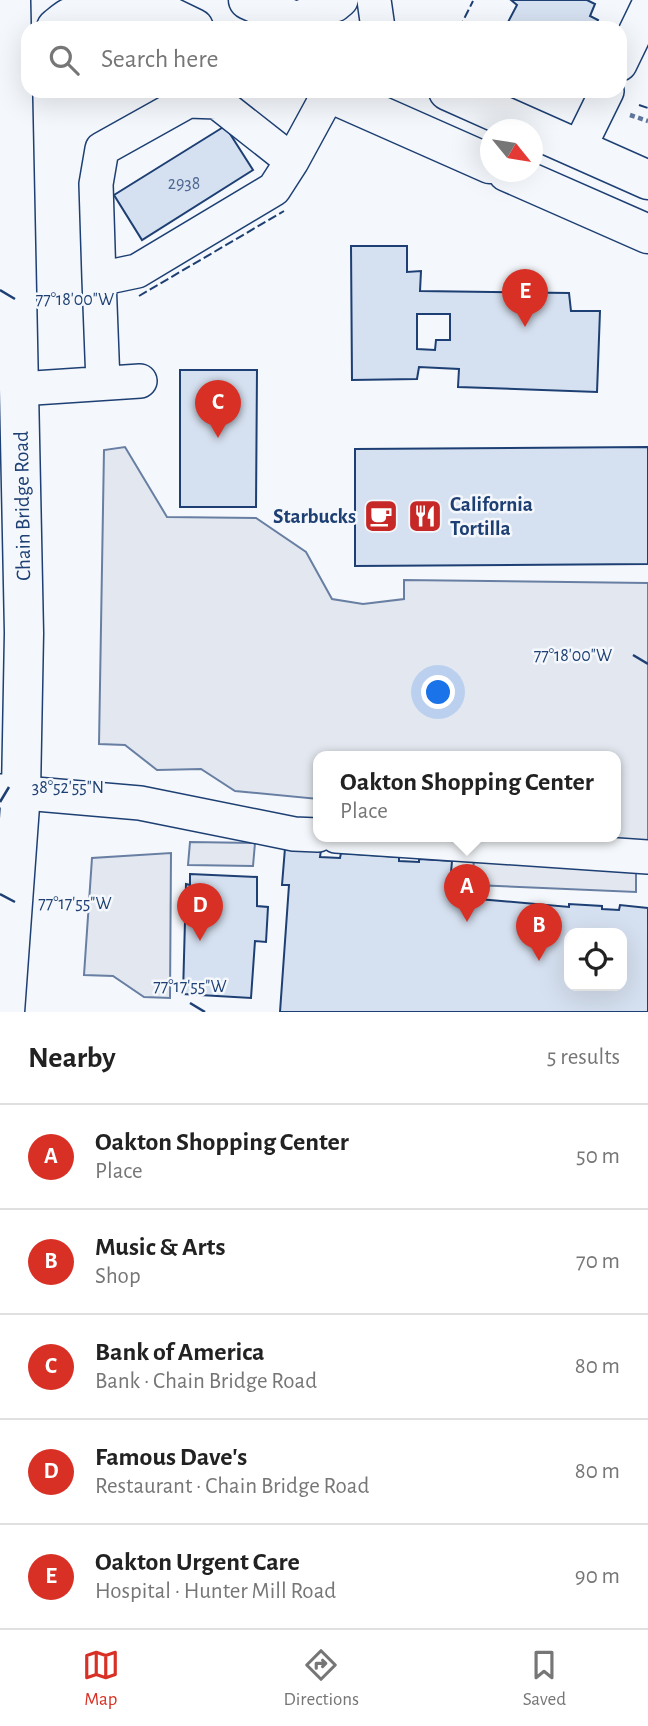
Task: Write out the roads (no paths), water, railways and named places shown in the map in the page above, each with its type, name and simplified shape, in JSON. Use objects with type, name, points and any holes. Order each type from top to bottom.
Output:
[{"type":"main road","name":"Chain Bridge Road","points":[[5,1012],[11,791],[24,632],[11,0]]},
{"type":"main road","points":[[248,0],[294,21]]},
{"type":"main road","points":[[65,21],[70,17],[107,12],[133,14],[148,6],[179,21]]},
{"type":"main road","points":[[15,134],[26,98]]},
{"type":"main road","points":[[341,98],[480,159]]},
{"type":"main road","points":[[463,98],[648,180]]},
{"type":"main road","points":[[530,182],[648,234]]},
{"type":"street","points":[[306,21],[341,0]]},
{"type":"street","points":[[374,0],[377,21]]},
{"type":"street","points":[[633,52],[648,6]]},
{"type":"street","points":[[99,279],[137,271],[274,189],[292,161],[324,98]]},
{"type":"street","points":[[103,383],[96,184],[102,149],[188,101],[216,102],[292,161]]},
{"type":"street","points":[[578,150],[616,102]]},
{"type":"street","points":[[19,388],[140,381]]},
{"type":"street","points":[[11,791],[140,803],[294,834],[313,835]]},
{"type":"street","points":[[425,842],[648,857]]},
{"type":"place","name":"Oakton Urgent Care","points":[[525,327]]},
{"type":"place","name":"Bank of America","points":[[218,438]]},
{"type":"place","name":"Starbucks","points":[[381,516]]},
{"type":"place","name":"California Tortilla","points":[[425,516]]},
{"type":"place","name":"Oakton Shopping Center","points":[[467,922]]},
{"type":"place","name":"Famous Dave's","points":[[200,941]]},
{"type":"place","name":"Music & Arts","points":[[539,961]]}]
